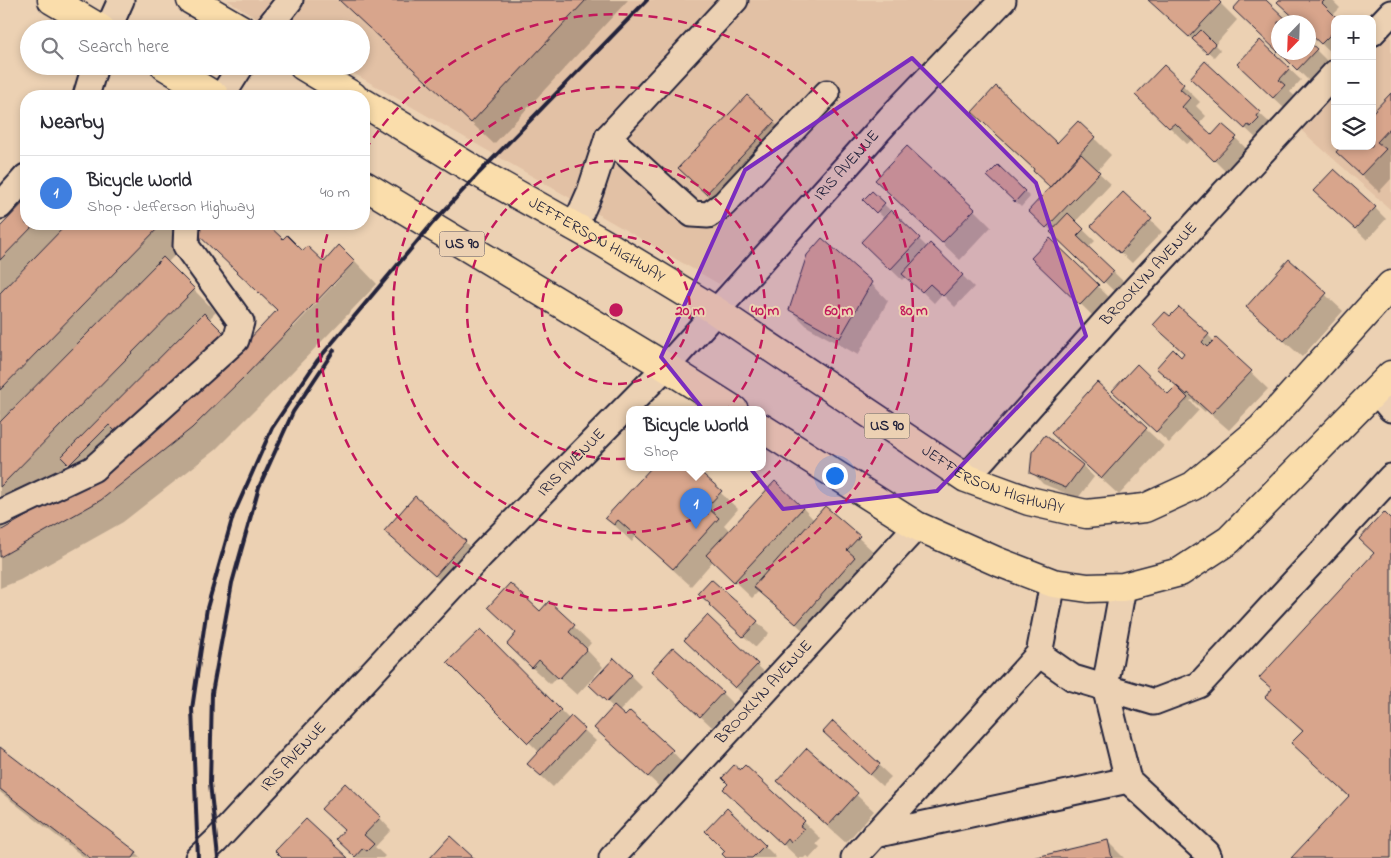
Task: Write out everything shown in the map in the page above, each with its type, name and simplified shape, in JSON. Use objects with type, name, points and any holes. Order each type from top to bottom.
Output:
[{"type":"main road","points":[[52,0],[86,20]]},
{"type":"main road","points":[[192,0],[226,20]]},
{"type":"main road","points":[[180,75],[205,90]]},
{"type":"main road","points":[[318,75],[343,90]]},
{"type":"main road","name":"JEFFERSON HIGHWAY","points":[[370,107],[479,173],[575,226],[716,311],[966,478],[1028,501],[1086,514],[1145,508],[1193,486],[1262,428],[1391,285]]},
{"type":"main road","name":"US 90","points":[[370,189],[728,406]]},
{"type":"main road","points":[[766,431],[917,526],[996,561],[1053,583],[1088,588],[1123,587],[1180,572],[1229,540],[1386,392]]},
{"type":"street","points":[[112,20],[120,0]]},
{"type":"street","points":[[274,20],[290,0]]},
{"type":"street","points":[[575,226],[590,192],[608,137],[735,0]]},
{"type":"street","name":"IRIS AVENUE","points":[[628,406],[666,367],[890,118],[1004,0]]},
{"type":"street","points":[[1376,29],[1391,13]]},
{"type":"street","points":[[88,90],[93,75]]},
{"type":"street","points":[[226,90],[235,75]]},
{"type":"street","name":"BROOKLYN AVENUE","points":[[966,478],[1105,322],[1331,78]]},
{"type":"street","points":[[608,137],[692,214],[708,215],[724,204],[827,93]]},
{"type":"street","points":[[0,206],[20,183]]},
{"type":"street","points":[[0,513],[93,469],[236,340],[241,322],[186,246],[187,230]]},
{"type":"street","name":"IRIS AVENUE","points":[[198,858],[216,841],[482,554],[626,408]]},
{"type":"street","points":[[1038,654],[1073,678],[1154,702],[1199,685],[1391,477]]},
{"type":"street","name":"BROOKLYN AVENUE","points":[[612,858],[917,526]]},
{"type":"street","points":[[854,858],[1038,654],[1053,583]]},
{"type":"street","points":[[1123,587],[1105,687],[1128,780],[1207,853],[1208,858]]},
{"type":"street","points":[[874,835],[1128,780]]},
{"type":"highlighted area","points":[[912,58],[1036,183],[1086,336],[937,491],[783,509],[661,357],[745,170]]},
{"type":"shaded area","points":[[227,0],[986,0],[719,284],[357,75],[370,75],[370,20],[261,20]]},
{"type":"shaded area","points":[[1391,33],[1391,210],[1302,131],[1331,99],[1331,150],[1376,150],[1376,50]]},
{"type":"building","points":[[339,0],[586,0],[471,123],[370,29],[370,20],[360,20]]},
{"type":"building","points":[[1148,0],[1218,0],[1221,3],[1189,37]]},
{"type":"building","points":[[1241,0],[1266,0],[1282,15],[1271,15],[1271,45],[1233,9]]},
{"type":"building","points":[[1279,0],[1325,0],[1322,3],[1334,15],[1331,15],[1331,34],[1321,44],[1316,39],[1316,15],[1291,15],[1277,2]]},
{"type":"building","points":[[1201,30],[1215,44],[1207,53],[1192,39]]},
{"type":"building","points":[[1260,40],[1271,50],[1271,60],[1281,60],[1290,68],[1279,80],[1285,85],[1273,98],[1237,64]]},
{"type":"building","points":[[1287,60],[1307,60],[1297,70]]},
{"type":"building","points":[[1205,61],[1260,112],[1257,116],[1259,119],[1251,127],[1248,125],[1245,129],[1190,78]]},
{"type":"building","points":[[1164,65],[1184,84],[1180,89],[1190,98],[1182,107],[1212,135],[1222,124],[1237,137],[1214,161],[1175,123],[1169,128],[1135,95]]},
{"type":"building","points":[[996,86],[1057,143],[1078,121],[1095,137],[1050,187],[1033,171],[1034,169],[972,112]]},
{"type":"building","points":[[1391,93],[1391,127],[1377,142],[1386,149],[1361,175],[1336,152],[1338,150],[1376,150],[1376,109]]},
{"type":"building","points":[[747,95],[775,121],[706,194],[678,168]]},
{"type":"building","points":[[907,146],[975,209],[942,243],[875,180]]},
{"type":"building","points":[[1081,154],[1100,172],[1046,228],[1028,211]]},
{"type":"building","points":[[998,165],[1025,191],[1015,202],[987,176]]},
{"type":"building","points":[[1334,169],[1376,207],[1355,229],[1313,191]]},
{"type":"building","points":[[872,191],[885,203],[876,213],[863,200]]},
{"type":"building","points":[[1123,192],[1152,219],[1120,253],[1091,226]]},
{"type":"building","points":[[20,206],[20,230],[29,230],[0,260],[0,227]]},
{"type":"building","points":[[891,210],[920,238],[890,270],[861,242]]},
{"type":"building","points":[[1068,213],[1084,229],[1077,236],[1114,271],[1103,283],[1050,232]]},
{"type":"building","points":[[61,230],[156,230],[0,390],[0,293]]},
{"type":"building","points":[[197,230],[273,230],[283,239],[287,235],[303,251],[307,246],[324,262],[339,245],[355,261],[245,376],[192,428],[101,500],[0,557],[0,531],[88,481],[177,410],[230,360],[277,310],[195,232]]},
{"type":"building","points":[[822,238],[872,282],[840,338],[789,310],[807,255]]},
{"type":"building","points":[[1050,238],[1099,285],[1080,305],[1031,258]]},
{"type":"building","points":[[930,243],[963,275],[943,296],[930,284],[922,292],[902,274]]},
{"type":"building","points":[[163,257],[195,289],[0,487],[0,422]]},
{"type":"building","points":[[1289,259],[1327,293],[1284,341],[1246,307]]},
{"type":"building","points":[[1179,307],[1209,334],[1202,342],[1207,347],[1216,338],[1252,371],[1211,414],[1156,368],[1173,349],[1181,357],[1184,353],[1153,325],[1165,312],[1170,316]]},
{"type":"building","points":[[204,313],[224,333],[145,413],[141,409],[117,433],[109,425],[69,465],[61,457]]},
{"type":"building","points":[[1137,364],[1168,394],[1176,386],[1188,398],[1156,432],[1112,391]]},
{"type":"building","points":[[1097,382],[1147,428],[1101,479],[1051,433]]},
{"type":"building","points":[[1045,435],[1083,465],[1066,488],[1030,473],[1032,452]]},
{"type":"building","points":[[648,471],[699,471],[722,491],[707,507],[719,518],[673,569],[618,520],[614,525],[605,518]]},
{"type":"building","points":[[775,481],[803,508],[734,582],[706,555]]},
{"type":"building","points":[[415,496],[466,541],[435,576],[384,531]]},
{"type":"building","points":[[825,506],[860,536],[847,550],[855,557],[796,624],[753,587]]},
{"type":"building","points":[[1384,512],[1391,519],[1391,858],[1291,858],[1349,796],[1291,743],[1303,731],[1265,697],[1272,689],[1259,678],[1374,553],[1359,539]]},
{"type":"building","points":[[711,579],[758,621],[743,637],[698,593]]},
{"type":"building","points":[[510,583],[540,611],[549,601],[575,625],[569,632],[587,649],[559,679],[539,660],[532,668],[507,644],[516,633],[488,607]]},
{"type":"building","points":[[707,615],[758,664],[735,688],[684,640]]},
{"type":"building","points":[[481,629],[561,710],[528,743],[447,662]]},
{"type":"building","points":[[673,647],[723,692],[700,717],[651,671]]},
{"type":"building","points":[[614,658],[632,675],[607,702],[589,685]]},
{"type":"building","points":[[614,706],[625,716],[630,711],[673,750],[648,777],[594,728]]},
{"type":"building","points":[[571,716],[585,729],[541,776],[527,764]]},
{"type":"building","points":[[833,721],[880,764],[870,775],[823,732]]},
{"type":"building","points":[[0,747],[137,852],[133,858],[90,858],[0,789]]},
{"type":"building","points":[[807,748],[858,793],[828,826],[777,781]]},
{"type":"building","points":[[734,765],[740,770],[745,765],[805,821],[800,826],[804,829],[791,843],[788,839],[783,845],[723,789],[728,784],[722,778]]},
{"type":"building","points":[[345,783],[381,817],[364,835],[374,844],[367,851],[363,848],[355,857],[336,839],[344,830],[321,809]]},
{"type":"building","points":[[727,808],[765,845],[752,858],[726,858],[722,854],[725,851],[705,831]]},
{"type":"building","points":[[306,819],[348,858],[282,858],[275,851]]},
{"type":"building","points":[[450,836],[474,858],[430,858]]},
{"type":"building","points":[[1108,840],[1112,858],[1032,858]]},
{"type":"railway","points":[[198,858],[192,709],[207,608],[233,516],[272,428],[317,361],[431,225],[647,0]]},
{"type":"railway","points":[[218,858],[210,783],[212,693],[232,583],[259,487],[293,412],[334,350]]},
{"type":"place","name":"Bicycle World","points":[[696,529]]}]
